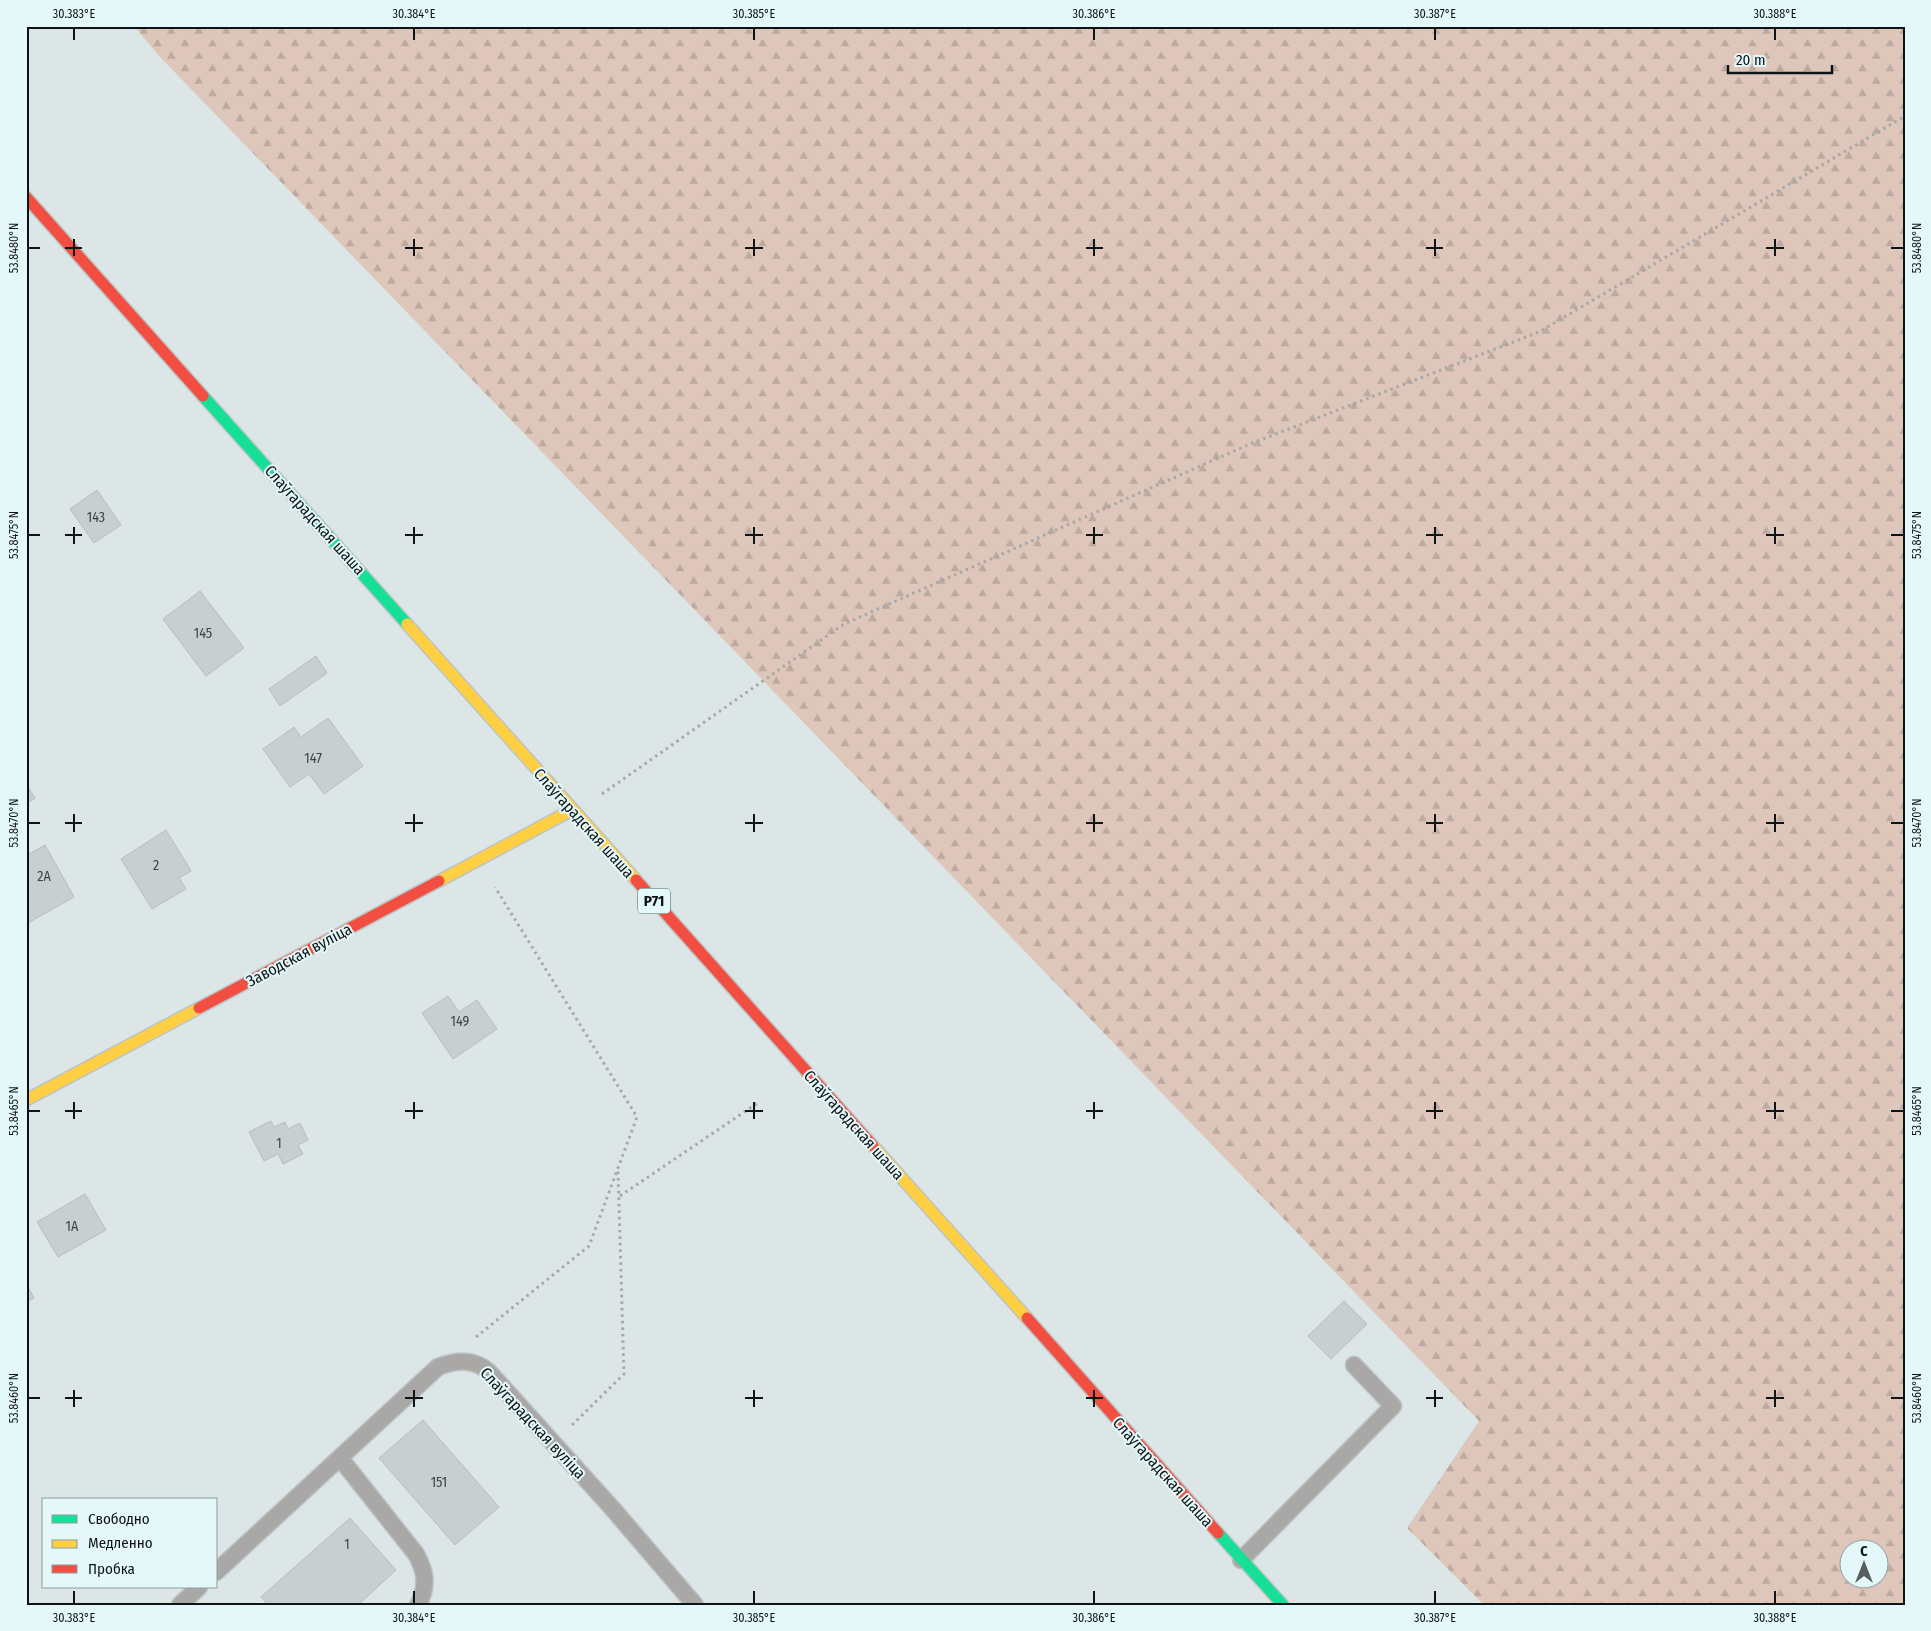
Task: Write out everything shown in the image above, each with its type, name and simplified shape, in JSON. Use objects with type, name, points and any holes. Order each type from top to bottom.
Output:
[{"type":"main road","name":"Слаўгарадская шаша","points":[[26,197],[1283,1605]]},
{"type":"main road","name":"Заводская вуліца","points":[[26,1100],[572,810]]},
{"type":"lane","name":"Слаўгарадская вуліца","points":[[438,1367],[449,1363],[468,1361],[483,1366],[695,1605]]},
{"type":"lane","points":[[1241,1560],[1394,1406],[1354,1365]]},
{"type":"lane","points":[[218,1570],[438,1367]]},
{"type":"lane","points":[[340,1458],[416,1554],[423,1568],[426,1581],[418,1605]]},
{"type":"lane","points":[[180,1605],[198,1588]]},
{"type":"path","points":[[572,810],[605,792],[844,624],[1250,444],[1539,332],[1905,116]]},
{"type":"path","points":[[438,1367],[589,1246],[637,1117],[478,860]]},
{"type":"path","points":[[619,1196],[759,1102]]},
{"type":"path","points":[[553,1443],[624,1374],[618,1168]]},
{"type":"green space","points":[[134,26],[1905,26],[1905,1605],[1484,1605],[1407,1528],[1479,1421],[160,57]]},
{"type":"building","points":[[97,490],[121,525],[94,543],[70,509]]},
{"type":"building","points":[[200,591],[244,648],[206,676],[163,619]]},
{"type":"building","points":[[316,656],[327,673],[280,706],[269,689]]},
{"type":"building","points":[[328,718],[363,766],[324,794],[309,774],[290,787],[263,749],[294,727],[301,737]]},
{"type":"building","points":[[26,784],[35,798],[26,804]]},
{"type":"building","points":[[166,830],[191,871],[179,878],[186,889],[152,909],[121,859]]},
{"type":"building","points":[[45,845],[74,897],[26,924],[26,856]]},
{"type":"building","points":[[448,996],[459,1012],[477,1000],[497,1029],[453,1059],[422,1013]]},
{"type":"building","points":[[271,1121],[274,1127],[285,1122],[288,1129],[300,1123],[308,1140],[298,1145],[303,1154],[283,1164],[278,1154],[264,1161],[249,1132]]},
{"type":"building","points":[[85,1194],[106,1230],[58,1257],[37,1222]]},
{"type":"building","points":[[26,1284],[34,1298],[26,1302]]},
{"type":"building","points":[[1344,1301],[1367,1324],[1331,1359],[1308,1336]]},
{"type":"building","points":[[423,1420],[499,1507],[455,1545],[379,1458]]},
{"type":"building","points":[[350,1518],[396,1570],[358,1605],[268,1605],[261,1597]]},
{"type":"traffic: fast","points":[[203,396],[407,624]]},
{"type":"traffic: fast","points":[[1218,1533],[1283,1605]]},
{"type":"traffic: slow","points":[[407,624],[636,880]]},
{"type":"traffic: slow","points":[[439,881],[572,810]]},
{"type":"traffic: slow","points":[[26,1100],[199,1008]]},
{"type":"traffic: slow","points":[[873,1146],[1027,1318]]},
{"type":"traffic: jam","points":[[26,197],[203,396]]},
{"type":"traffic: jam","points":[[636,880],[873,1146]]},
{"type":"traffic: jam","points":[[199,1008],[439,881]]},
{"type":"traffic: jam","points":[[1027,1318],[1218,1533]]}]
